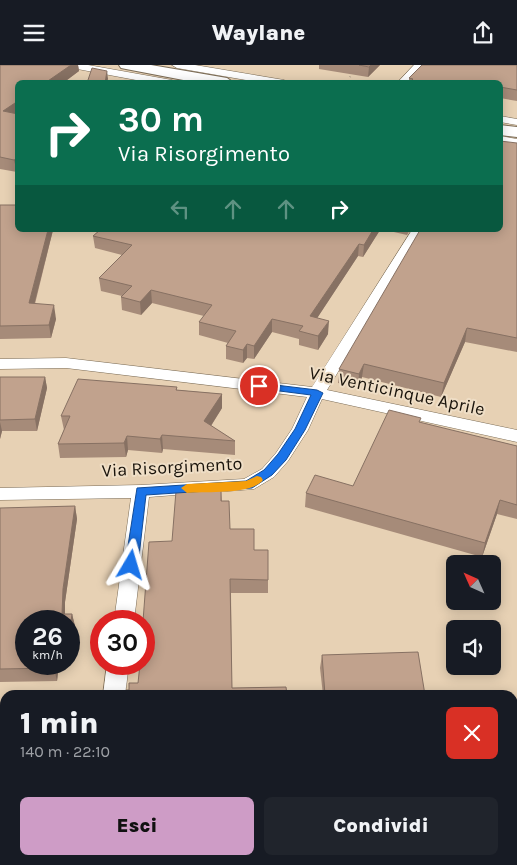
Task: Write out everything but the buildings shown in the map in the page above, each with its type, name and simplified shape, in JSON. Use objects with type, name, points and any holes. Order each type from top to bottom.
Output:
[{"type":"street","points":[[72,65],[155,80]]},
{"type":"street","points":[[126,65],[210,80]]},
{"type":"street","points":[[177,65],[266,80]]},
{"type":"street","points":[[405,80],[420,65]]},
{"type":"street","points":[[503,120],[517,122]]},
{"type":"street","points":[[503,130],[517,133]]},
{"type":"street","points":[[503,140],[517,142]]},
{"type":"street","name":"Via Risorgimento","points":[[0,494],[141,491],[248,485],[268,473],[282,457],[300,430],[317,393],[417,232]]},
{"type":"street","name":"Via Venticinque Aprile","points":[[0,364],[66,363],[317,393],[517,436]]},
{"type":"street","points":[[125,610],[141,491]]},
{"type":"street","points":[[115,690],[117,675]]},
{"type":"shaded area","points":[[0,65],[517,65],[517,690],[0,690]]},
{"type":"slow traffic","points":[[187,488],[248,485],[257,480]]},
{"type":"route","points":[[131,565],[141,491],[248,485],[268,473],[282,457],[300,430],[317,393],[259,386]]}]
